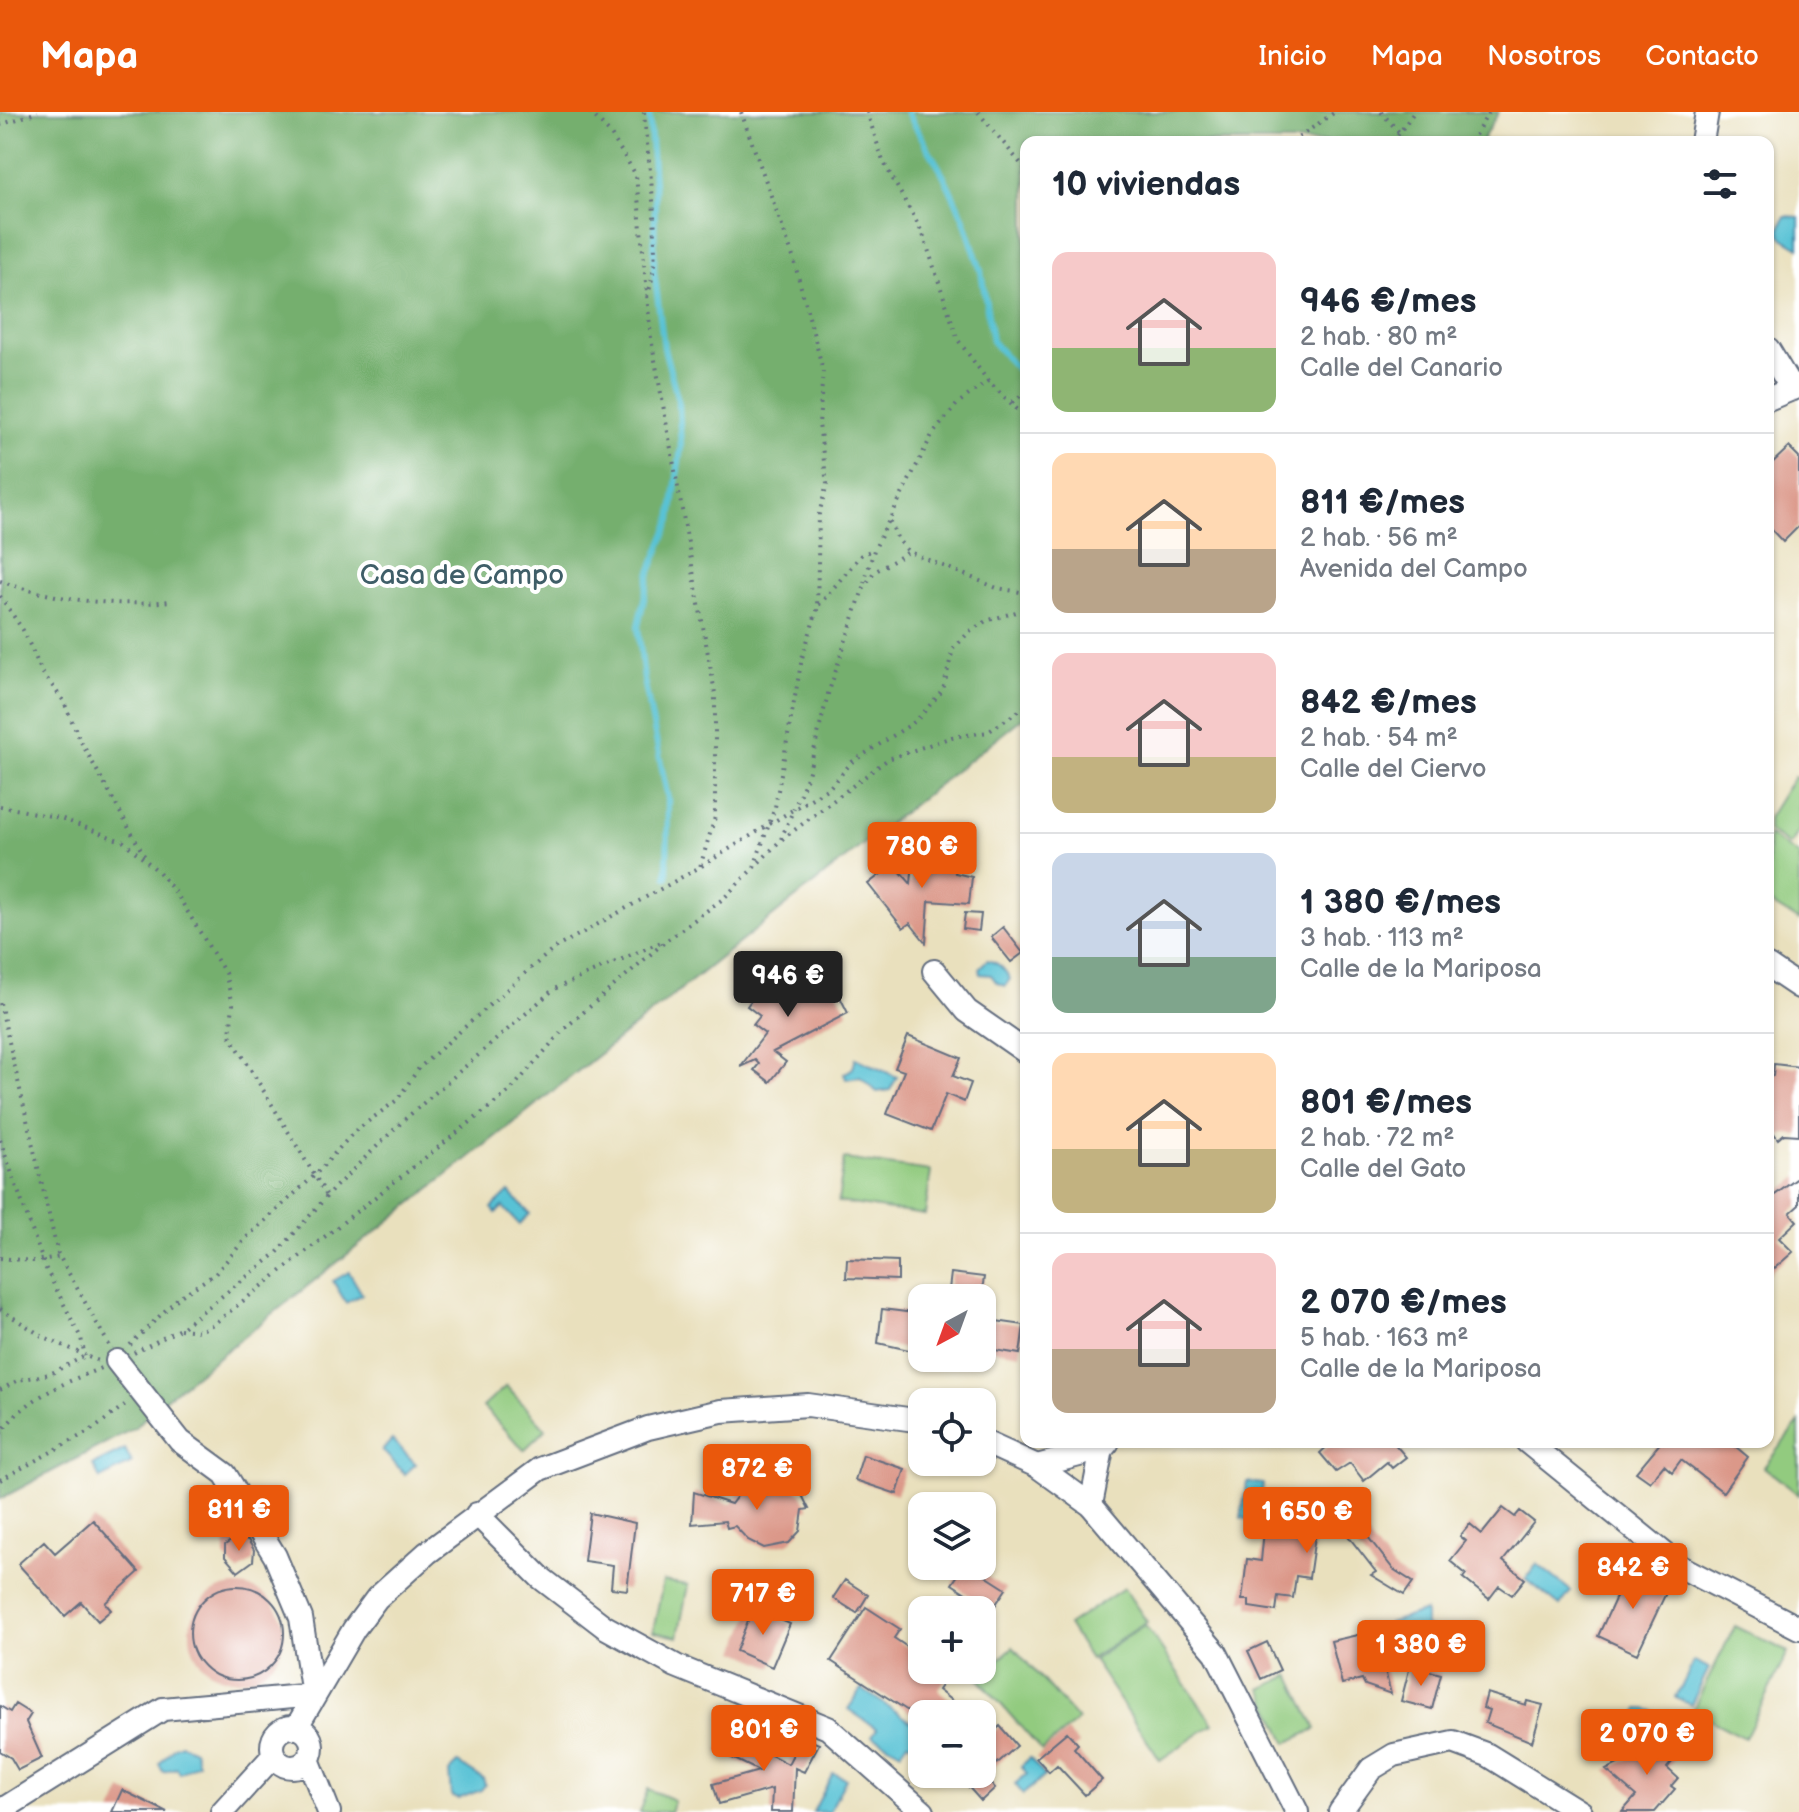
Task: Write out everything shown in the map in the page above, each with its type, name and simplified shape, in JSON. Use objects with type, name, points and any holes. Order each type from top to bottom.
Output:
[{"type":"street","points":[[1703,136],[1707,112]]},
{"type":"street","points":[[1774,358],[1795,388],[1774,397]]},
{"type":"street","points":[[1774,970],[1799,987]]},
{"type":"street","points":[[934,971],[967,1011],[1020,1048]]},
{"type":"street","points":[[109,1360],[148,1400],[180,1441],[225,1474],[275,1556],[301,1618],[313,1695]]},
{"type":"street","points":[[296,1728],[313,1695],[377,1598],[477,1514],[540,1469],[648,1428],[721,1411],[808,1405],[908,1419]]},
{"type":"street","points":[[996,1447],[1037,1466],[1091,1505],[1216,1653],[1297,1812]]},
{"type":"street","points":[[1037,1466],[1095,1448]]},
{"type":"street","points":[[1091,1505],[1104,1448]]},
{"type":"street","points":[[1534,1448],[1681,1567],[1799,1628]]},
{"type":"street","points":[[477,1514],[541,1578],[605,1627],[676,1666],[828,1728],[923,1812]]},
{"type":"street","points":[[0,1811],[163,1709],[313,1695]]},
{"type":"street","points":[[222,1812],[274,1755],[275,1737],[284,1729],[296,1728],[311,1740],[308,1759],[329,1812]]},
{"type":"street","points":[[1340,1812],[1371,1769],[1394,1755],[1453,1742],[1488,1755],[1580,1812]]},
{"type":"street","points":[[274,1755],[289,1767],[308,1759]]},
{"type":"path","points":[[0,125],[38,112]]},
{"type":"path","points":[[590,112],[610,133],[636,175],[647,297],[670,455],[679,480],[715,693],[715,817],[700,867]]},
{"type":"path","points":[[644,112],[653,238],[653,282],[647,297]]},
{"type":"path","points":[[741,112],[793,257],[823,370],[819,424],[827,484],[819,514],[817,607],[802,658],[771,822],[752,872]]},
{"type":"path","points":[[867,112],[883,161],[923,234],[958,340],[988,381],[1020,412]]},
{"type":"path","points":[[978,112],[1020,163]]},
{"type":"path","points":[[1301,136],[1335,112]]},
{"type":"path","points":[[1381,112],[1399,132]]},
{"type":"path","points":[[1397,136],[1414,112]]},
{"type":"path","points":[[1475,136],[1489,112]]},
{"type":"path","points":[[780,841],[808,775],[828,694],[874,550],[932,435],[958,403],[988,381]]},
{"type":"path","points":[[1011,403],[1020,396]]},
{"type":"path","points":[[889,519],[898,540],[909,552],[997,588],[1020,592]]},
{"type":"path","points":[[817,607],[862,554],[874,550]]},
{"type":"path","points":[[863,589],[874,572],[909,552]]},
{"type":"path","points":[[0,581],[65,598],[145,604],[169,601]]},
{"type":"path","points":[[0,596],[23,630],[42,672],[63,700],[80,740],[148,861]]},
{"type":"path","points":[[109,1360],[179,1297],[215,1274],[247,1237],[314,1176],[354,1132],[397,1100],[419,1068],[555,948],[700,867],[830,787],[852,762],[916,721],[943,690],[953,649],[970,631],[986,621],[1020,611]]},
{"type":"path","points":[[180,1329],[200,1331],[215,1323],[510,1091],[564,1029],[752,872],[780,841],[888,759],[952,737],[988,732],[1020,710]]},
{"type":"path","points":[[0,806],[60,818],[124,842],[148,861],[178,896],[225,973],[233,1004],[230,1035],[327,1196]]},
{"type":"path","points":[[0,1434],[25,1406],[52,1388],[180,1329],[277,1253],[327,1196],[404,1120],[554,989],[667,940]]},
{"type":"path","points":[[0,1003],[60,1257],[109,1360]]},
{"type":"path","points":[[0,1140],[42,1259],[81,1338],[85,1356]]},
{"type":"path","points":[[0,1258],[60,1257]]},
{"type":"path","points":[[0,1309],[42,1336],[85,1356],[109,1360]]},
{"type":"path","points":[[0,1390],[19,1380],[50,1374],[85,1356]]},
{"type":"path","points":[[0,1480],[148,1400]]},
{"type":"green space","name":"Casa de Campo","points":[[0,112],[1499,112],[1485,136],[1020,136],[1020,720],[154,1408],[136,1427],[0,1499]]},
{"type":"green space","points":[[1794,776],[1799,779],[1799,831],[1790,845],[1774,835],[1774,808]]},
{"type":"green space","points":[[1774,839],[1799,855],[1799,921],[1774,906]]},
{"type":"green space","points":[[844,1159],[931,1171],[925,1215],[838,1202]]},
{"type":"green space","points":[[506,1386],[546,1429],[524,1450],[483,1407]]},
{"type":"green space","points":[[1799,1422],[1799,1495],[1764,1467]]},
{"type":"green space","points":[[663,1581],[688,1585],[678,1637],[653,1632]]},
{"type":"green space","points":[[1124,1588],[1147,1622],[1090,1659],[1068,1625]]},
{"type":"green space","points":[[1145,1625],[1213,1724],[1160,1760],[1093,1660]]},
{"type":"green space","points":[[1735,1626],[1788,1652],[1745,1738],[1692,1711]]},
{"type":"green space","points":[[1013,1647],[1078,1720],[1042,1751],[983,1684],[996,1684],[996,1662]]},
{"type":"green space","points":[[1290,1675],[1316,1729],[1287,1743],[1261,1689]]},
{"type":"green space","points":[[648,1789],[674,1800],[670,1812],[639,1812]]},
{"type":"water","points":[[1785,216],[1799,217],[1799,248],[1781,237],[1779,230]]},
{"type":"water","points":[[987,960],[998,964],[1006,972],[1010,979],[1005,986],[997,983],[991,975],[980,974],[979,968]]},
{"type":"water","points":[[856,1058],[897,1077],[890,1090],[877,1092],[860,1077],[846,1079],[844,1074],[853,1068]]},
{"type":"water","points":[[509,1192],[530,1214],[519,1224],[503,1207],[496,1213],[492,1208]]},
{"type":"water","points":[[349,1272],[362,1294],[346,1303],[333,1281]]},
{"type":"water","points":[[392,1440],[416,1464],[405,1474],[382,1450]]},
{"type":"water","points":[[733,1448],[748,1472],[741,1479],[735,1471],[726,1479],[709,1463],[717,1453],[722,1456]]},
{"type":"water","points":[[125,1449],[132,1463],[100,1479],[93,1465]]},
{"type":"water","points":[[1247,1482],[1263,1484],[1258,1521],[1241,1518]]},
{"type":"water","points":[[1537,1564],[1571,1591],[1560,1606],[1526,1579]]},
{"type":"water","points":[[1425,1611],[1425,1626],[1437,1630],[1434,1645],[1392,1633],[1389,1623]]},
{"type":"water","points":[[1694,1661],[1709,1668],[1691,1705],[1676,1698]]},
{"type":"water","points":[[862,1689],[908,1720],[908,1742],[901,1752],[872,1736],[877,1729],[848,1709]]},
{"type":"water","points":[[1639,1709],[1653,1711],[1660,1716],[1666,1729],[1662,1735],[1648,1731],[1641,1718],[1634,1724],[1631,1721]]},
{"type":"water","points":[[181,1744],[194,1750],[198,1763],[180,1773],[177,1768],[163,1772],[159,1764],[174,1747]]},
{"type":"water","points":[[1030,1758],[1045,1776],[1023,1794],[1015,1784],[1027,1774],[1021,1766]]},
{"type":"water","points":[[458,1763],[483,1779],[485,1785],[481,1790],[458,1799],[451,1796],[449,1772]]},
{"type":"water","points":[[833,1773],[846,1779],[829,1812],[813,1812]]},
{"type":"building","points":[[1789,447],[1799,457],[1799,526],[1783,542],[1774,532],[1774,461]]},
{"type":"building","points":[[934,847],[949,848],[947,860],[956,861],[955,873],[972,877],[969,904],[929,901],[926,943],[910,923],[903,928],[868,884],[894,864],[911,884],[913,860],[932,862]]},
{"type":"building","points":[[965,913],[981,914],[979,931],[963,929]]},
{"type":"building","points":[[1003,927],[1020,949],[1020,955],[1011,962],[991,937]]},
{"type":"building","points":[[775,969],[809,995],[834,985],[848,1013],[773,1052],[786,1062],[770,1082],[754,1070],[759,1064],[755,1060],[740,1067],[765,1034],[753,1025],[760,1016],[747,1006]]},
{"type":"building","points":[[908,1036],[961,1058],[953,1076],[971,1083],[964,1102],[946,1094],[931,1131],[887,1114],[904,1071],[895,1068]]},
{"type":"building","points":[[1774,1064],[1799,1067],[1799,1135],[1784,1134],[1778,1139],[1774,1133]]},
{"type":"building","points":[[1799,1177],[1799,1205],[1790,1213],[1797,1221],[1779,1238],[1793,1252],[1774,1269],[1774,1196]]},
{"type":"building","points":[[847,1259],[898,1261],[898,1280],[846,1278]]},
{"type":"building","points":[[951,1273],[984,1277],[983,1284],[950,1284]]},
{"type":"building","points":[[882,1309],[908,1312],[908,1350],[878,1343]]},
{"type":"building","points":[[996,1321],[1020,1324],[1020,1354],[996,1350]]},
{"type":"building","points":[[1325,1448],[1398,1448],[1406,1457],[1392,1468],[1387,1462],[1364,1481],[1350,1463],[1336,1472],[1320,1453]]},
{"type":"building","points":[[1656,1448],[1737,1448],[1748,1457],[1723,1492],[1681,1460],[1672,1472],[1664,1465],[1650,1482],[1636,1472]]},
{"type":"building","points":[[863,1455],[905,1469],[897,1494],[855,1480]]},
{"type":"building","points":[[774,1475],[801,1493],[809,1509],[803,1510],[800,1531],[789,1543],[764,1548],[748,1540],[735,1526],[727,1528],[725,1521],[692,1524],[694,1492],[731,1504],[748,1482]]},
{"type":"building","points":[[1302,1496],[1320,1498],[1317,1517],[1333,1515],[1329,1509],[1340,1501],[1393,1569],[1413,1582],[1404,1595],[1371,1575],[1376,1572],[1345,1532],[1315,1536],[1309,1578],[1296,1576],[1293,1598],[1278,1596],[1276,1611],[1249,1607],[1249,1600],[1242,1600],[1247,1559],[1261,1561],[1264,1530],[1284,1532],[1287,1513],[1300,1515]]},
{"type":"building","points":[[1503,1508],[1515,1517],[1520,1511],[1534,1522],[1503,1561],[1525,1579],[1512,1595],[1499,1586],[1489,1599],[1463,1578],[1466,1574],[1450,1561],[1466,1541],[1460,1536],[1470,1524],[1482,1534]]},
{"type":"building","points":[[590,1513],[635,1523],[627,1590],[611,1588],[613,1565],[584,1561]]},
{"type":"building","points":[[93,1520],[139,1572],[105,1603],[111,1610],[98,1621],[81,1602],[65,1616],[18,1564],[44,1541],[55,1553]]},
{"type":"building","points":[[235,1538],[248,1540],[254,1550],[253,1561],[238,1572],[225,1557],[225,1545]]},
{"type":"building","points":[[1647,1557],[1652,1562],[1648,1583],[1666,1593],[1637,1654],[1598,1636],[1627,1573],[1636,1578]]},
{"type":"building","points":[[845,1580],[868,1595],[857,1613],[833,1598]]},
{"type":"building","points":[[955,1580],[992,1580],[1006,1589],[996,1604],[996,1596],[970,1596],[952,1584]]},
{"type":"building","points":[[228,1586],[246,1586],[271,1599],[281,1615],[284,1633],[281,1651],[271,1667],[246,1680],[228,1680],[203,1667],[190,1642],[190,1624],[203,1599]]},
{"type":"building","points":[[866,1607],[900,1629],[894,1638],[908,1648],[908,1684],[942,1684],[938,1690],[951,1700],[908,1700],[908,1711],[831,1661]]},
{"type":"building","points":[[753,1608],[790,1624],[772,1667],[736,1651]]},
{"type":"building","points":[[1375,1631],[1391,1694],[1365,1685],[1362,1679],[1342,1684],[1331,1641]]},
{"type":"building","points":[[1267,1642],[1280,1670],[1261,1679],[1248,1651]]},
{"type":"building","points":[[1410,1666],[1441,1674],[1432,1709],[1401,1701]]},
{"type":"building","points":[[1487,1693],[1526,1705],[1527,1701],[1543,1705],[1532,1742],[1485,1723],[1489,1710],[1483,1708]]},
{"type":"building","points":[[15,1704],[31,1714],[26,1722],[42,1758],[18,1770],[11,1758],[0,1751],[0,1706],[10,1712]]},
{"type":"building","points":[[1000,1726],[1017,1746],[996,1764],[996,1730]]},
{"type":"building","points":[[727,1732],[788,1764],[802,1737],[819,1744],[804,1772],[795,1768],[793,1812],[771,1812],[772,1789],[719,1804],[713,1784],[759,1771],[718,1751]]},
{"type":"building","points":[[1067,1732],[1078,1744],[1074,1748],[1102,1780],[1085,1795],[1057,1765],[1049,1772],[1036,1758]]},
{"type":"building","points":[[1626,1743],[1657,1743],[1677,1756],[1667,1768],[1678,1778],[1671,1786],[1675,1789],[1655,1812],[1622,1812],[1636,1796],[1606,1770],[1639,1753]]},
{"type":"building","points":[[969,1788],[995,1788],[981,1801]]},
{"type":"building","points":[[122,1790],[167,1812],[112,1812]]},
{"type":"waterway","points":[[649,112],[655,196],[654,270],[664,348],[679,404],[681,447],[671,520],[650,572],[638,626],[644,680],[668,799],[667,877]]},
{"type":"waterway","points":[[907,112],[943,174],[964,219],[981,271],[992,341],[1020,373]]}]
